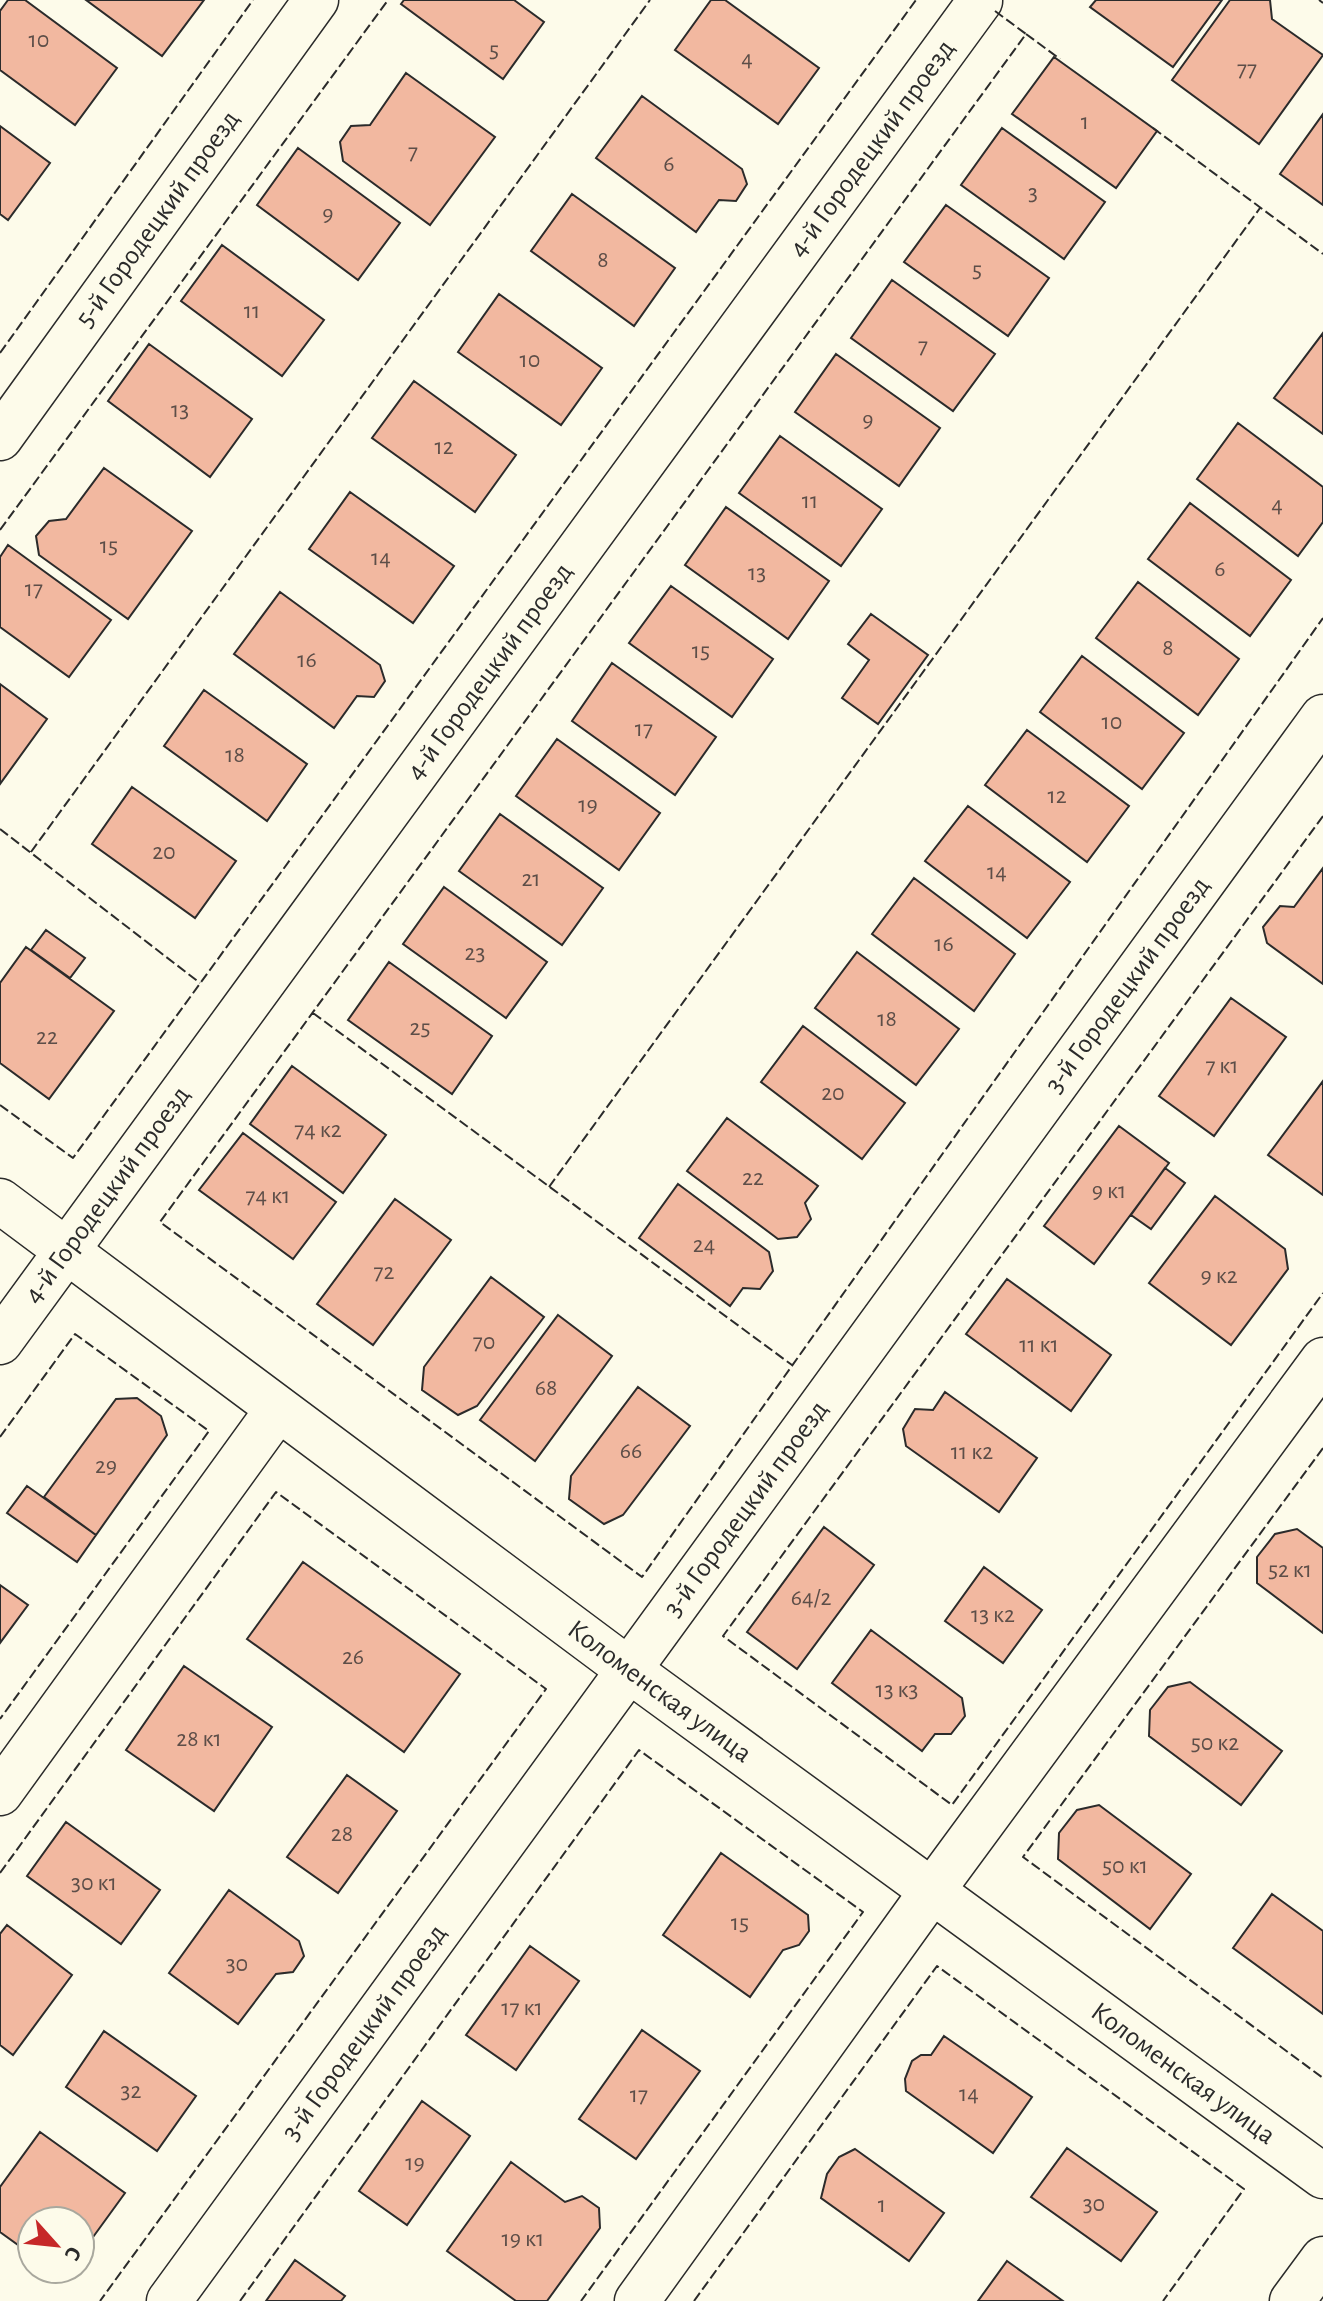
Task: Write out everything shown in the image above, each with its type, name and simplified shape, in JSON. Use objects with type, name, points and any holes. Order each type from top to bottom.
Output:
[{"type":"street","name":"5-й Городецкий проезд","points":[[0,438],[316,0]]},
{"type":"street","name":"4-й Городецкий проезд","points":[[0,1342],[980,1]]},
{"type":"street","name":"3-й Городецкий проезд","points":[[169,2301],[1323,717]]},
{"type":"street","name":"Коломенская улица","points":[[0,1201],[629,1670],[1323,2176]]},
{"type":"street","points":[[637,2301],[932,1891],[1323,1360]]},
{"type":"street","points":[[0,1793],[278,1409]]},
{"type":"street","points":[[1292,2301],[1323,2259]]},
{"type":"building","points":[[8,0],[25,0],[117,68],[75,125],[0,70],[0,11]]},
{"type":"building","points":[[86,0],[204,0],[162,56]]},
{"type":"building","points":[[404,0],[514,0],[544,22],[503,79],[401,4]]},
{"type":"building","points":[[711,0],[725,0],[819,68],[778,124],[675,50]]},
{"type":"building","points":[[1096,0],[1222,0],[1173,67],[1090,7]]},
{"type":"building","points":[[1230,0],[1270,0],[1272,19],[1323,55],[1259,144],[1172,80]]},
{"type":"building","points":[[1054,57],[1157,131],[1116,188],[1012,114]]},
{"type":"building","points":[[406,73],[495,137],[430,225],[343,161],[340,142],[351,126],[370,125]]},
{"type":"building","points":[[642,96],[742,169],[747,184],[736,201],[719,200],[696,232],[596,158]]},
{"type":"building","points":[[1323,114],[1323,205],[1280,174]]},
{"type":"building","points":[[0,126],[50,163],[8,220],[0,214]]},
{"type":"building","points":[[1002,128],[1105,202],[1064,259],[961,185]]},
{"type":"building","points":[[298,148],[400,223],[358,280],[257,205]]},
{"type":"building","points":[[572,194],[675,268],[634,326],[531,251]]},
{"type":"building","points":[[946,205],[1049,278],[1008,336],[904,262]]},
{"type":"building","points":[[222,245],[324,320],[282,376],[181,301]]},
{"type":"building","points":[[892,280],[995,354],[953,411],[851,338]]},
{"type":"building","points":[[499,294],[602,368],[561,425],[458,352]]},
{"type":"building","points":[[1323,333],[1323,434],[1274,398]]},
{"type":"building","points":[[149,344],[252,419],[210,477],[108,401]]},
{"type":"building","points":[[836,354],[940,428],[899,486],[795,412]]},
{"type":"building","points":[[414,381],[516,455],[475,512],[372,438]]},
{"type":"building","points":[[1238,423],[1323,487],[1323,522],[1298,556],[1197,479]]},
{"type":"building","points":[[780,436],[882,509],[841,566],[739,493]]},
{"type":"building","points":[[104,468],[192,531],[128,619],[39,555],[36,536],[49,521],[66,519]]},
{"type":"building","points":[[350,492],[454,566],[413,623],[309,549]]},
{"type":"building","points":[[1190,503],[1291,580],[1250,636],[1148,559]]},
{"type":"building","points":[[726,507],[829,581],[788,639],[685,565]]},
{"type":"building","points":[[8,545],[111,620],[69,677],[0,627],[0,557]]},
{"type":"building","points":[[1138,582],[1239,659],[1198,715],[1096,638]]},
{"type":"building","points":[[671,586],[773,659],[732,717],[629,643]]},
{"type":"building","points":[[280,592],[380,665],[385,681],[374,697],[357,696],[334,728],[234,654]]},
{"type":"building","points":[[871,614],[928,655],[878,724],[842,698],[869,660],[848,644]]},
{"type":"building","points":[[1082,656],[1184,733],[1142,789],[1040,712]]},
{"type":"building","points":[[612,663],[716,737],[675,795],[572,721]]},
{"type":"building","points":[[0,684],[47,719],[0,784]]},
{"type":"building","points":[[204,690],[307,764],[267,821],[164,746]]},
{"type":"building","points":[[1027,730],[1129,806],[1087,862],[985,785]]},
{"type":"building","points":[[557,739],[660,813],[619,870],[516,796]]},
{"type":"building","points":[[132,787],[236,861],[195,918],[92,844]]},
{"type":"building","points":[[968,806],[1070,882],[1027,938],[925,861]]},
{"type":"building","points":[[500,814],[603,888],[562,945],[459,871]]},
{"type":"building","points":[[1323,868],[1323,984],[1267,943],[1263,927],[1280,906],[1294,907]]},
{"type":"building","points":[[914,878],[1015,954],[974,1011],[872,934]]},
{"type":"building","points":[[444,887],[547,962],[506,1018],[403,944]]},
{"type":"building","points":[[46,930],[85,958],[70,978],[31,950]]},
{"type":"building","points":[[26,947],[114,1011],[49,1099],[0,1063],[0,983]]},
{"type":"building","points":[[857,952],[959,1029],[916,1085],[815,1008]]},
{"type":"building","points":[[389,962],[492,1036],[452,1094],[348,1020]]},
{"type":"building","points":[[1231,998],[1286,1037],[1214,1136],[1159,1096]]},
{"type":"building","points":[[803,1026],[905,1103],[862,1159],[761,1082]]},
{"type":"building","points":[[292,1066],[386,1135],[343,1193],[250,1124]]},
{"type":"building","points":[[1323,1081],[1323,1195],[1268,1155]]},
{"type":"building","points":[[727,1118],[818,1186],[805,1203],[811,1219],[797,1237],[778,1239],[687,1171]]},
{"type":"building","points":[[1119,1126],[1169,1163],[1094,1264],[1044,1226]]},
{"type":"building","points":[[243,1133],[336,1202],[293,1259],[199,1190]]},
{"type":"building","points":[[1165,1168],[1185,1183],[1151,1229],[1131,1215]]},
{"type":"building","points":[[678,1184],[769,1252],[773,1271],[760,1289],[743,1288],[730,1306],[639,1238]]},
{"type":"building","points":[[1215,1196],[1285,1249],[1288,1269],[1231,1345],[1149,1283]]},
{"type":"building","points":[[395,1199],[451,1240],[373,1345],[317,1304]]},
{"type":"building","points":[[491,1277],[544,1317],[477,1406],[458,1415],[422,1390],[424,1367]]},
{"type":"building","points":[[1007,1279],[1111,1355],[1071,1411],[966,1334]]},
{"type":"building","points":[[558,1315],[612,1356],[535,1461],[480,1420]]},
{"type":"building","points":[[638,1387],[690,1426],[623,1515],[604,1524],[569,1499],[571,1476]]},
{"type":"building","points":[[945,1392],[1037,1458],[999,1512],[906,1446],[903,1429],[915,1409],[933,1410]]},
{"type":"building","points":[[137,1398],[161,1416],[167,1435],[96,1535],[44,1497],[116,1399]]},
{"type":"building","points":[[27,1486],[96,1535],[77,1562],[7,1513]]},
{"type":"building","points":[[824,1527],[874,1565],[797,1669],[747,1632]]},
{"type":"building","points":[[1297,1529],[1323,1548],[1323,1633],[1257,1583],[1257,1557],[1275,1534]]},
{"type":"building","points":[[303,1562],[460,1674],[404,1752],[247,1639]]},
{"type":"building","points":[[984,1567],[1042,1610],[1003,1663],[945,1621]]},
{"type":"building","points":[[0,1585],[28,1605],[0,1643]]},
{"type":"building","points":[[871,1630],[962,1698],[965,1716],[951,1734],[935,1734],[922,1751],[832,1683]]},
{"type":"building","points":[[184,1666],[272,1727],[214,1811],[126,1750]]},
{"type":"building","points":[[1190,1682],[1282,1751],[1241,1805],[1149,1736],[1150,1710],[1168,1687]]},
{"type":"building","points":[[347,1775],[397,1811],[338,1893],[287,1857]]},
{"type":"building","points":[[1099,1805],[1191,1874],[1150,1929],[1058,1859],[1059,1833],[1077,1810]]},
{"type":"building","points":[[66,1822],[160,1890],[121,1944],[27,1876]]},
{"type":"building","points":[[721,1853],[808,1915],[809,1931],[799,1945],[783,1950],[750,1997],[663,1935]]},
{"type":"building","points":[[229,1890],[299,1941],[304,1956],[293,1972],[276,1974],[238,2024],[169,1973]]},
{"type":"building","points":[[1272,1894],[1323,1931],[1323,2014],[1233,1948]]},
{"type":"building","points":[[7,1925],[72,1975],[13,2055],[0,2045],[0,1934]]},
{"type":"building","points":[[530,1946],[579,1981],[516,2070],[466,2035]]},
{"type":"building","points":[[642,2030],[700,2071],[636,2159],[579,2119]]},
{"type":"building","points":[[104,2031],[196,2096],[157,2151],[66,2087]]},
{"type":"building","points":[[944,2036],[1032,2097],[993,2153],[906,2091],[905,2079],[912,2061],[921,2055],[931,2055]]},
{"type":"building","points":[[422,2101],[470,2136],[407,2225],[359,2191]]},
{"type":"building","points":[[40,2132],[125,2193],[96,2233],[96,2205],[16,2205],[16,2244],[0,2232],[0,2187]]},
{"type":"building","points":[[1067,2148],[1157,2212],[1121,2261],[1031,2197]]},
{"type":"building","points":[[855,2149],[944,2213],[909,2261],[821,2198],[827,2174],[839,2157]]},
{"type":"building","points":[[511,2162],[565,2202],[582,2196],[599,2208],[600,2228],[547,2301],[516,2301],[447,2251]]},
{"type":"building","points":[[295,2260],[345,2296],[341,2301],[266,2301]]},
{"type":"building","points":[[1007,2261],[1063,2301],[978,2301]]},
{"type":"fence","points":[[0,353],[253,0]]},
{"type":"fence","points":[[0,530],[388,0]]},
{"type":"fence","points":[[31,852],[650,0]]},
{"type":"fence","points":[[0,1105],[73,1158],[916,0]]},
{"type":"fence","points":[[1319,0],[1323,3]]},
{"type":"fence","points":[[995,11],[1026,34],[160,1222],[642,1577],[1323,618]]},
{"type":"fence","points":[[1026,34],[1060,59]]},
{"type":"fence","points":[[1153,128],[1323,254]]},
{"type":"fence","points":[[549,1187],[1260,208]]},
{"type":"fence","points":[[1323,816],[723,1636],[952,1805],[1323,1293]]},
{"type":"fence","points":[[0,829],[200,983]]},
{"type":"fence","points":[[313,1013],[792,1365]]},
{"type":"fence","points":[[0,1437],[75,1334],[209,1431],[0,1719]]},
{"type":"fence","points":[[1323,1448],[1023,1857],[1323,2078]]},
{"type":"fence","points":[[0,1873],[276,1492],[546,1689],[100,2301]]},
{"type":"fence","points":[[240,2301],[639,1750],[863,1912],[581,2301]]},
{"type":"fence","points":[[694,2301],[937,1966],[1244,2189],[1163,2301]]}]
